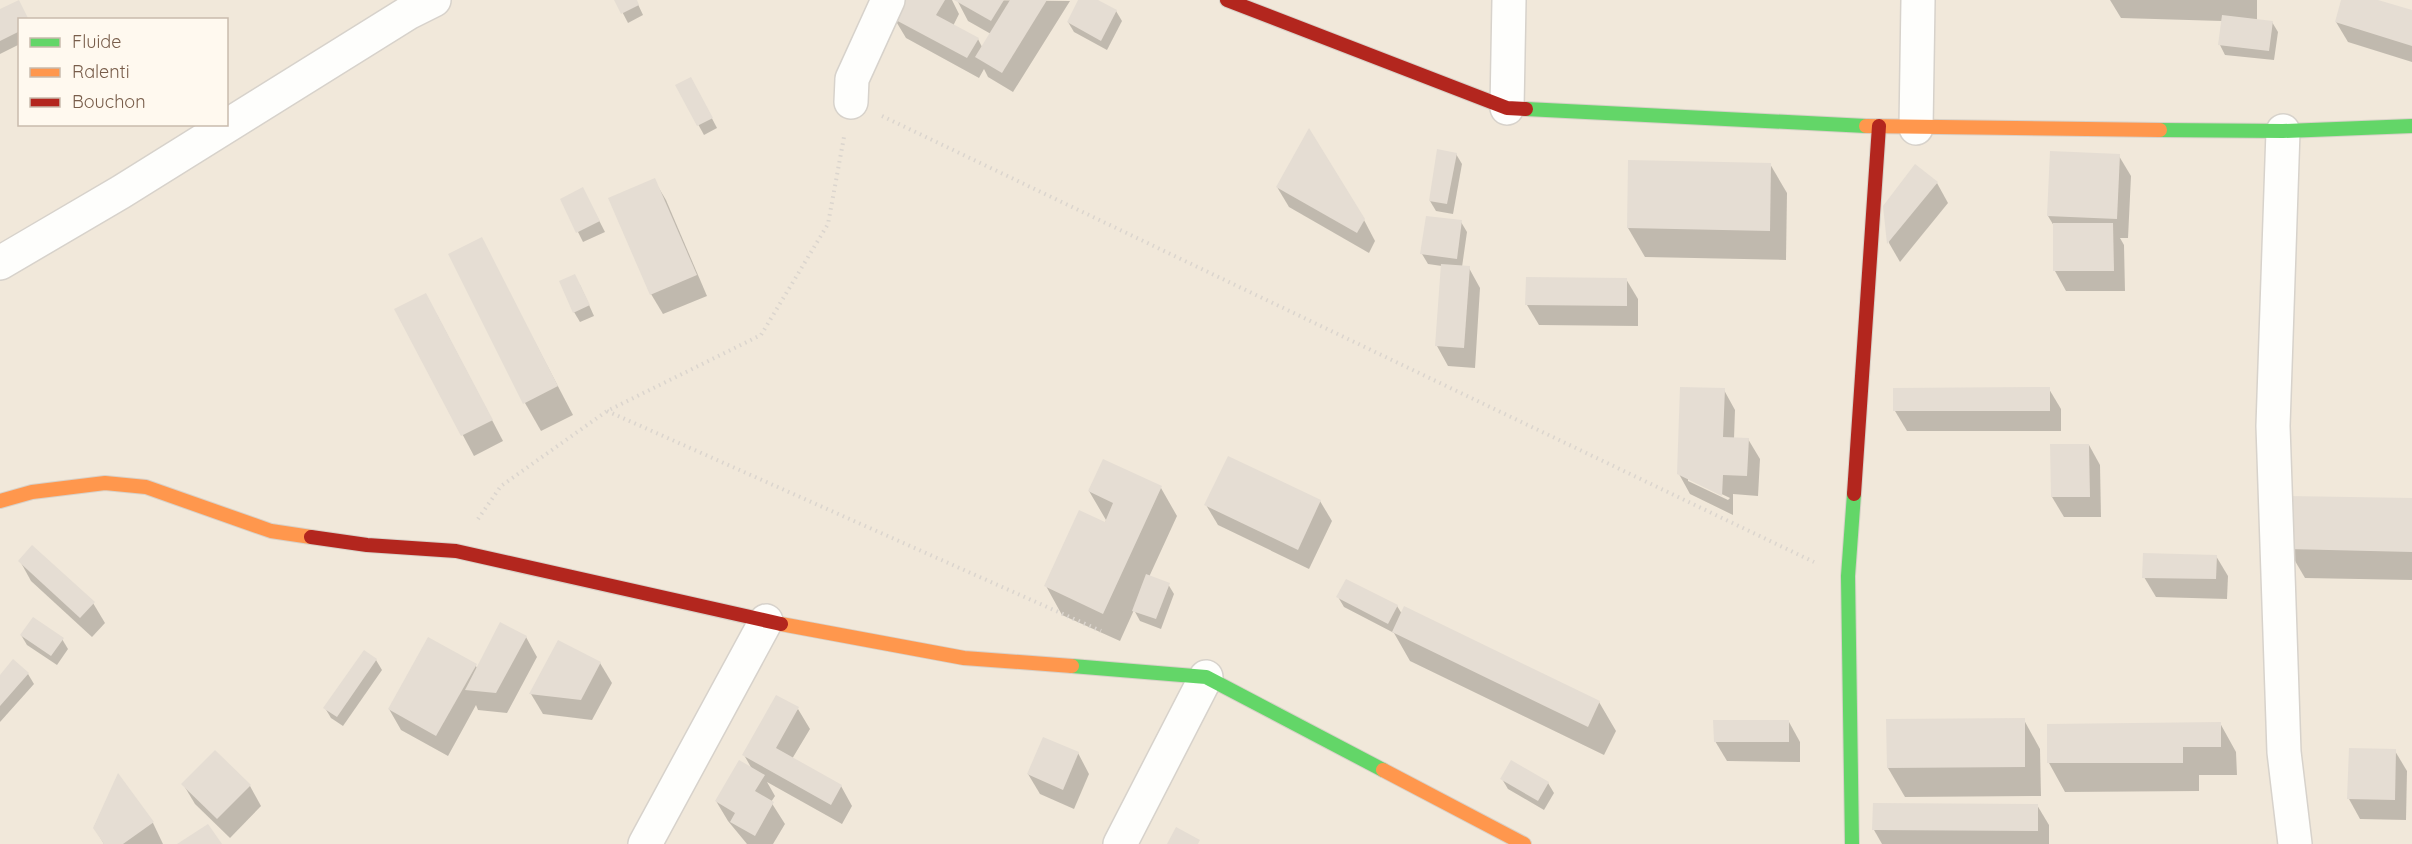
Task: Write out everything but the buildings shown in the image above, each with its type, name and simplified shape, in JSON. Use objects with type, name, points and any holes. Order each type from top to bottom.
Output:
[{"type":"street","points":[[851,102],[852,78],[888,0]]},
{"type":"street","points":[[1227,0],[1507,108],[1916,128],[2283,131],[2412,126]]},
{"type":"street","points":[[1507,108],[1509,0]]},
{"type":"street","points":[[1916,128],[1918,0]]},
{"type":"street","points":[[228,123],[414,4]]},
{"type":"street","points":[[0,263],[121,192],[224,126]]},
{"type":"street","points":[[1852,844],[1848,576],[1879,126]]},
{"type":"street","points":[[2283,131],[2273,426],[2284,752],[2295,844]]},
{"type":"street","points":[[0,501],[32,492],[105,483],[146,487],[271,531],[367,545],[456,551],[766,621],[964,658],[1206,677],[1524,844]]},
{"type":"street","points":[[645,844],[766,621]]},
{"type":"street","points":[[1120,844],[1206,677]]},
{"type":"path","points":[[456,551],[501,486],[607,411],[761,335],[828,224],[851,102],[1767,542],[1848,576]]},
{"type":"path","points":[[607,411],[1108,634]]},
{"type":"shaded area","points":[[0,0],[2412,0],[2412,844],[0,844]]},
{"type":"traffic: fast","points":[[1526,109],[1866,126]]},
{"type":"traffic: fast","points":[[2160,130],[2283,131],[2412,126]]},
{"type":"traffic: fast","points":[[1852,844],[1848,576],[1854,494]]},
{"type":"traffic: fast","points":[[1072,666],[1206,677],[1383,770]]},
{"type":"traffic: slow","points":[[1866,126],[2160,130]]},
{"type":"traffic: slow","points":[[0,501],[32,492],[105,483],[146,487],[271,531],[311,537]]},
{"type":"traffic: slow","points":[[781,624],[964,658],[1072,666]]},
{"type":"traffic: slow","points":[[1383,770],[1524,844]]},
{"type":"traffic: jam","points":[[1227,0],[1507,108],[1526,109]]},
{"type":"traffic: jam","points":[[1854,494],[1879,126]]},
{"type":"traffic: jam","points":[[311,537],[367,545],[456,551],[781,624]]}]
